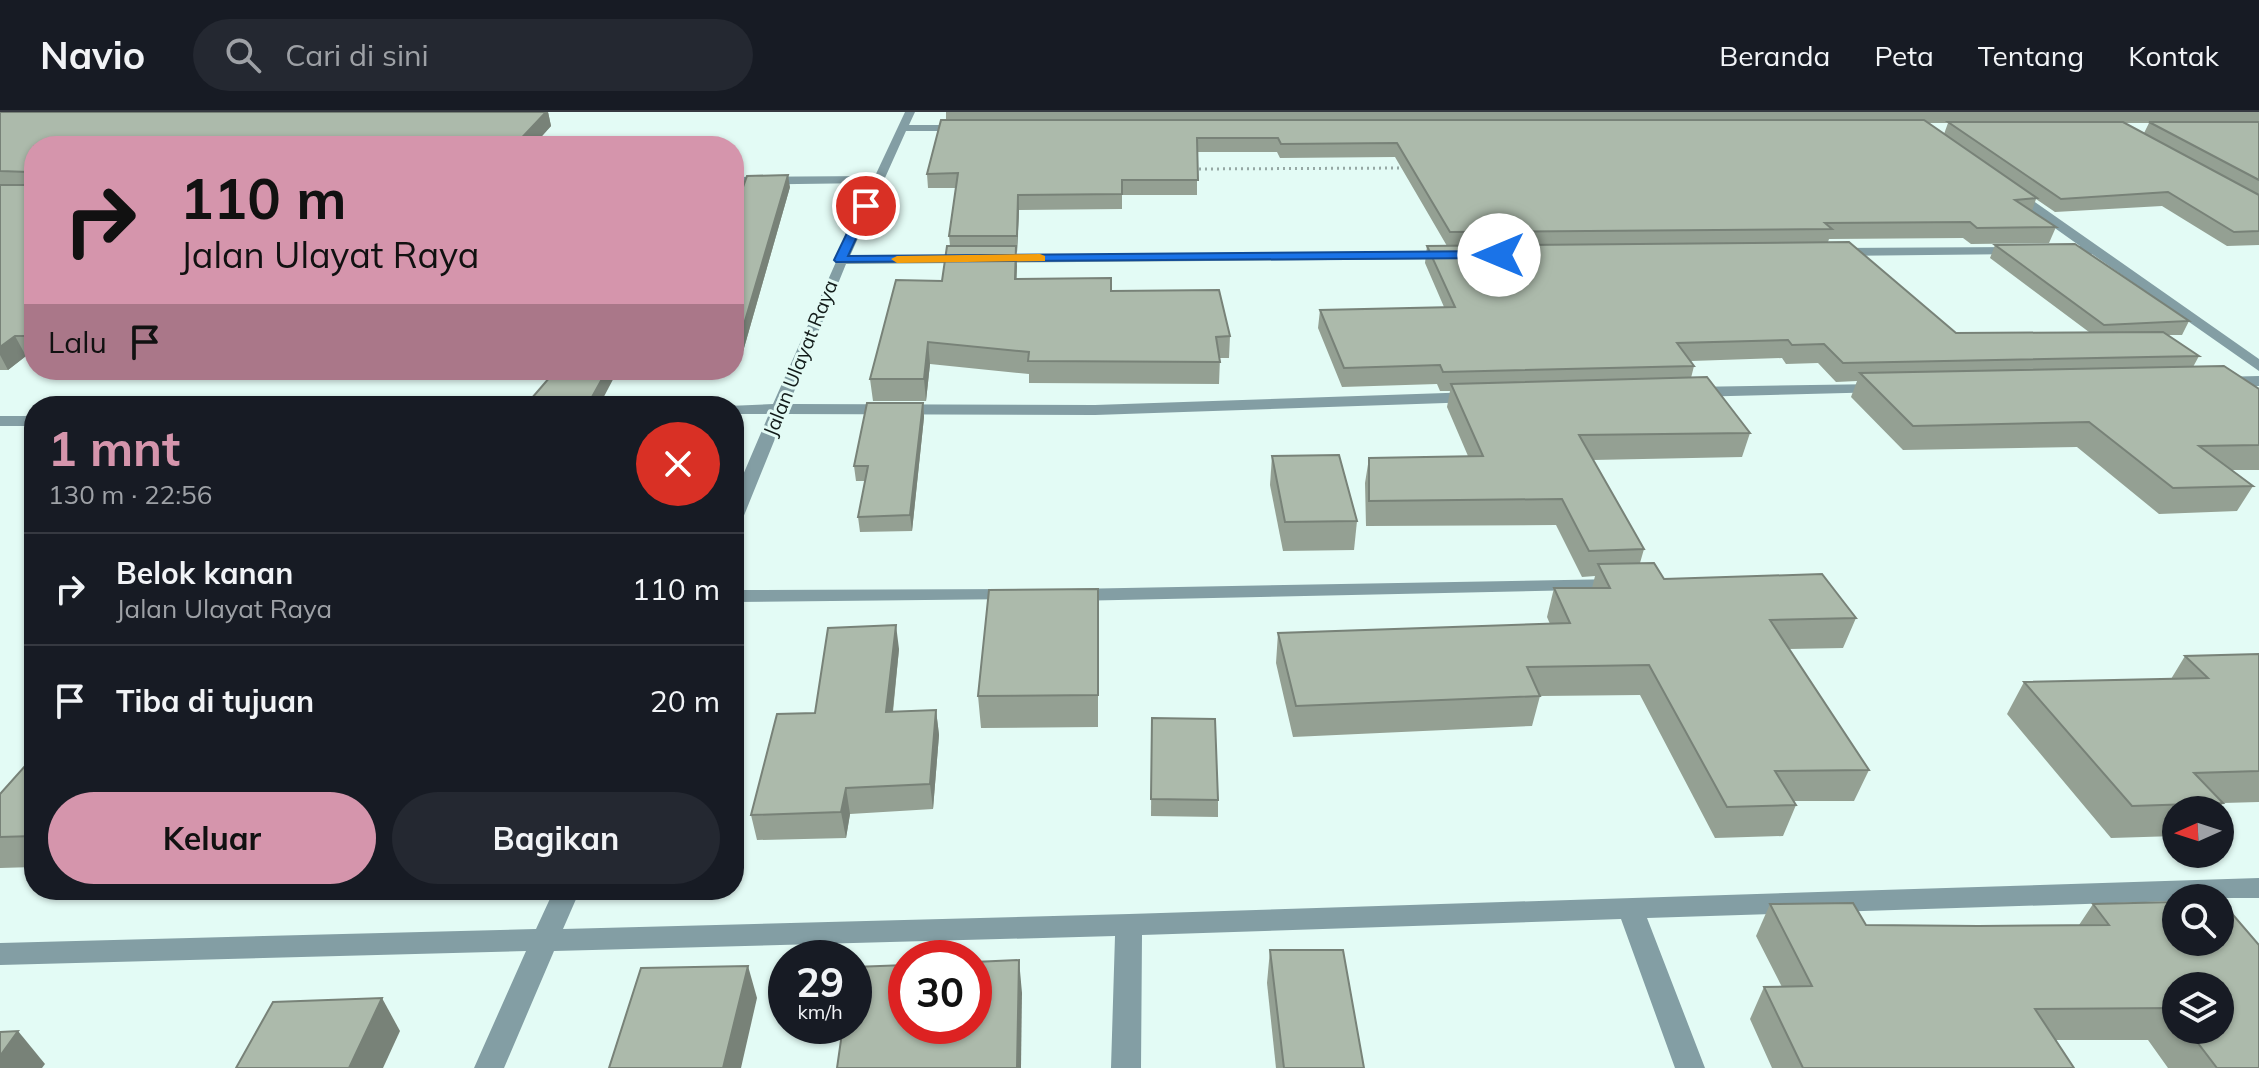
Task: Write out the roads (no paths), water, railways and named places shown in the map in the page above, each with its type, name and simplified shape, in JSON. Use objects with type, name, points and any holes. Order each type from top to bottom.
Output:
[{"type":"street","name":"Jalan Ulayat Raya","points":[[744,494],[841,260],[910,112]]},
{"type":"street","points":[[903,128],[983,128]]},
{"type":"street","points":[[744,181],[878,179]]},
{"type":"street","points":[[1999,183],[2259,366]]},
{"type":"street","points":[[2047,250],[2094,250]]},
{"type":"street","points":[[1825,252],[2031,251]]},
{"type":"street","points":[[841,260],[1460,255]]},
{"type":"street","points":[[2196,382],[2259,381]]},
{"type":"street","points":[[1680,393],[1899,388]]},
{"type":"street","points":[[744,409],[1095,410],[1490,397]]},
{"type":"street","points":[[0,421],[24,421]]},
{"type":"street","points":[[744,596],[1037,595],[1638,584]]},
{"type":"street","points":[[0,954],[1129,925],[2259,888]]},
{"type":"street","points":[[489,1068],[563,900]]},
{"type":"street","points":[[1630,908],[1690,1068]]},
{"type":"street","points":[[1126,1068],[1129,925]]}]
